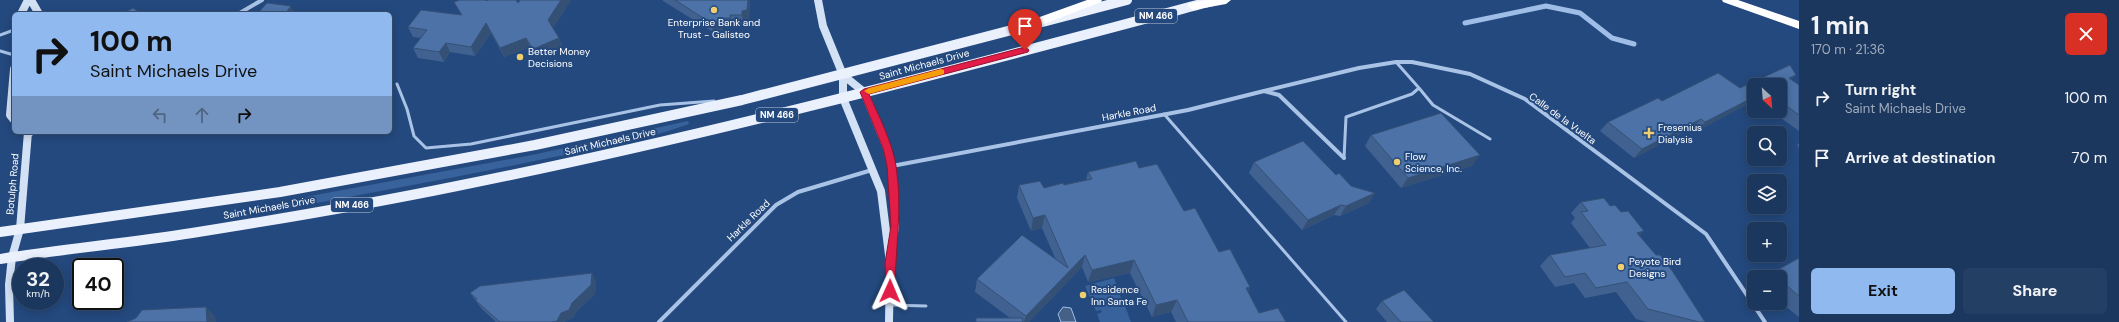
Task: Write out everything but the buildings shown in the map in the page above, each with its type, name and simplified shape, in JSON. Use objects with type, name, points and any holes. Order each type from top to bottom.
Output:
[{"type":"highway","points":[[1027,26],[1097,0]]},
{"type":"highway","points":[[1193,6],[1226,0]]},
{"type":"highway","points":[[1727,0],[1799,25]]},
{"type":"main road","name":"Saint Michaels Drive","points":[[0,232],[280,192],[440,164],[535,145],[742,100],[1127,0]]},
{"type":"main road","name":"Saint Michaels Drive","points":[[0,258],[137,241],[439,189],[681,138],[843,98],[1216,0]]},
{"type":"street","points":[[22,12],[30,0],[38,12]]},
{"type":"street","points":[[241,12],[262,0]]},
{"type":"street","points":[[818,0],[823,26],[843,75],[843,98],[881,191],[890,263],[890,322]]},
{"type":"street","name":"Calle de la Vuelta","points":[[1264,91],[1359,68],[1396,62],[1412,62],[1470,74],[1525,99],[1706,234],[1765,322]]},
{"type":"street","points":[[843,75],[864,92],[887,148],[892,166],[895,226],[890,263]]},
{"type":"street","points":[[1264,91],[1279,95],[1344,158]]},
{"type":"street","name":"Harkle Road","points":[[892,166],[1164,114],[1264,91]]},
{"type":"street","points":[[12,92],[10,115],[12,118]]},
{"type":"street","name":"Botulph Road","points":[[10,322],[9,285],[12,257],[20,230],[29,134]]},
{"type":"street","name":"Harkle Road","points":[[659,322],[776,205],[803,190],[873,170]]},
{"type":"lane","points":[[0,35],[12,31]]},
{"type":"lane","points":[[0,51],[12,54]]},
{"type":"lane","points":[[1396,62],[1433,105],[1490,139]]},
{"type":"lane","points":[[397,84],[407,109],[414,136],[426,148],[471,144],[660,105],[742,100]]},
{"type":"lane","points":[[1344,158],[1346,117],[1412,94],[1419,88]]},
{"type":"lane","points":[[1164,114],[1346,322]]},
{"type":"lane","points":[[890,305],[926,306]]},
{"type":"shaded area","points":[[688,121],[689,124],[671,130],[614,145],[284,209],[285,204],[310,196],[532,155]]},
{"type":"shaded area","points":[[1114,278],[1122,301],[1119,302],[1121,306],[1125,306],[1131,322],[1100,322],[1097,314],[1102,312],[1101,310],[1096,311],[1085,286]]},
{"type":"shaded area","points":[[1063,307],[1071,308],[1076,322],[1061,322],[1058,314]]},
{"type":"waterway","points":[[1465,23],[1546,6],[1580,13],[1612,38],[1634,44]]},
{"type":"slow traffic","points":[[869,91],[941,72]]},
{"type":"place","name":"Enterprise Bank and Trust - Galisteo","points":[[714,10]]},
{"type":"place","name":"Better Money Decisions","points":[[520,57]]},
{"type":"place","name":"Fresenius Dialysis","points":[[1649,133]]},
{"type":"place","name":"Flow Science, Inc.","points":[[1397,162]]},
{"type":"place","name":"Peyote Bird Designs","points":[[1621,267]]},
{"type":"place","name":"Residence Inn Santa Fe","points":[[1083,295]]},
{"type":"route","points":[[890,291],[890,263],[895,226],[892,166],[887,148],[864,92],[1025,50]]}]
